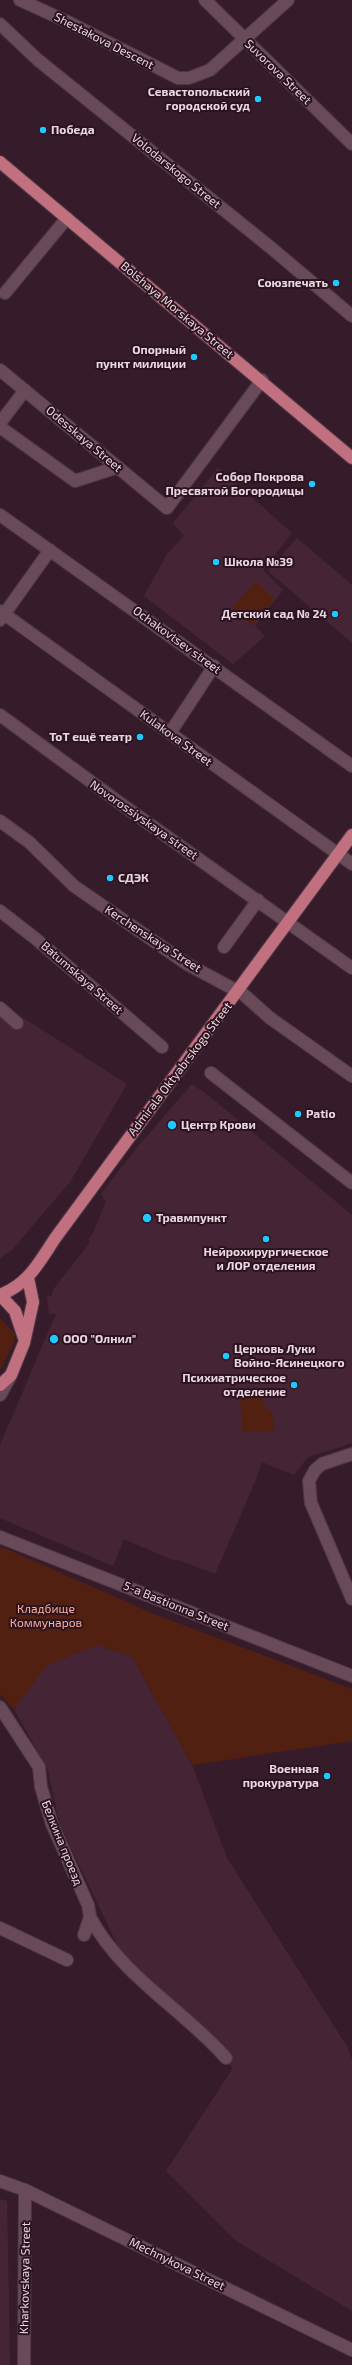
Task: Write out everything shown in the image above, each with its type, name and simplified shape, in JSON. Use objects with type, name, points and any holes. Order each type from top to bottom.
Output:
[{"type":"main road","name":"Bolshaya Morskaya Street","points":[[0,162],[262,380],[352,458]]},
{"type":"main road","name":"Admirala Oktyabrskogo Street","points":[[0,1295],[14,1289],[28,1278],[56,1237],[290,922],[352,835]]},
{"type":"main road","points":[[0,1385],[11,1375],[24,1344],[33,1302],[28,1278]]},
{"type":"main road","points":[[0,1295],[20,1321],[24,1344]]},
{"type":"street","name":"Shestakova Descent","points":[[20,0],[68,22],[178,78],[190,78],[210,70],[245,40]]},
{"type":"street","name":"Suvorova Street","points":[[205,0],[352,144]]},
{"type":"street","points":[[245,40],[288,0]]},
{"type":"street","name":"Volodarskogo Street","points":[[0,24],[38,60],[264,242],[352,316]]},
{"type":"street","points":[[5,293],[67,218]]},
{"type":"street","name":"Odesskaya Street","points":[[0,370],[167,508],[262,380]]},
{"type":"street","points":[[0,423],[25,390]]},
{"type":"street","points":[[0,426],[75,481],[118,467]]},
{"type":"street","name":"Ochakovtsev street","points":[[0,515],[214,666],[352,766]]},
{"type":"street","points":[[2,615],[50,550]]},
{"type":"street","name":"Kulakova Street","points":[[2,615],[170,733],[352,864]]},
{"type":"street","points":[[170,733],[214,666]]},
{"type":"street","name":"Novorossiyskaya street","points":[[0,715],[124,806],[290,922],[352,968]]},
{"type":"street","name":"Kerchenskaya Street","points":[[0,821],[29,842],[74,886],[187,964],[238,991],[270,1018],[352,1076]]},
{"type":"street","points":[[224,947],[258,900]]},
{"type":"street","name":"Batumskaya Street","points":[[0,911],[36,939],[162,1047]]},
{"type":"street","points":[[0,1008],[17,1023]]},
{"type":"street","points":[[211,1073],[352,1183]]},
{"type":"street","points":[[0,1395],[11,1375]]},
{"type":"street","points":[[352,1454],[322,1464],[315,1470],[309,1481],[311,1502],[352,1599]]},
{"type":"street","name":"5-a Bastionna Street","points":[[0,1537],[352,1676]]},
{"type":"street","name":"Белкина проезд","points":[[0,1707],[39,1767],[45,1802],[88,1905],[90,1917],[100,1936],[117,1957],[207,2036],[226,2058]]},
{"type":"street","points":[[84,1935],[90,1917]]},
{"type":"street","points":[[0,1928],[67,1960]]},
{"type":"street","name":"Mechnykova Street","points":[[0,2181],[25,2190],[352,2350]]},
{"type":"street","name":"Kharkovskaya Street","points":[[24,2365],[25,2190]]},
{"type":"shaded area","name":"Школа №39","points":[[218,468],[292,533],[263,570],[283,590],[255,626],[265,636],[233,664],[144,596],[167,554],[184,536],[173,523]]},
{"type":"shaded area","name":"Детский сад № 24","points":[[297,538],[352,585],[352,643],[268,571]]},
{"type":"shaded area","points":[[0,1003],[127,1084],[70,1182],[11,1251],[0,1258]]},
{"type":"shaded area","points":[[192,1084],[209,1096],[352,1215],[352,1443],[308,1457],[294,1475],[262,1462],[255,1482],[215,1574],[176,1559],[175,1561],[124,1539],[113,1566],[0,1518],[0,1445],[56,1314],[49,1314],[47,1296],[52,1296],[53,1290],[90,1242],[88,1240],[94,1231],[106,1201],[101,1194],[135,1150]]},
{"type":"shaded area","points":[[97,1645],[132,1657],[192,1765],[227,1858],[348,2048],[352,2060],[352,2311],[235,2240],[166,2171],[233,2068],[115,1960],[111,1954],[118,1946],[60,1825],[48,1770],[14,1709],[46,1665]]},
{"type":"shaded area","points":[[0,2199],[7,2201],[10,2365],[0,2365]]},
{"type":"green space","points":[[256,581],[275,599],[251,626],[232,608]]},
{"type":"green space","points":[[0,1318],[15,1334],[14,1343],[0,1370]]},
{"type":"green space","points":[[240,1395],[262,1397],[265,1408],[272,1411],[274,1432],[242,1432]]},
{"type":"green space","name":"Кладбище Коммунаров","points":[[2,1547],[154,1614],[352,1689],[352,1741],[192,1765],[132,1657],[97,1645],[47,1665],[14,1709],[0,1694],[0,1548]]},
{"type":"place","name":"Севастопольский городской суд","points":[[258,99]]},
{"type":"place","name":"Победа","points":[[43,130]]},
{"type":"place","name":"Союзпечать","points":[[336,283]]},
{"type":"place","name":"Опорный пункт милиции","points":[[194,357]]},
{"type":"place","name":"Собор Покрова Пресвятой Богородицы","points":[[312,484]]},
{"type":"place","name":"Школа №39","points":[[216,562]]},
{"type":"place","name":"Детский сад № 24","points":[[335,614]]},
{"type":"place","name":"ТоТ ещё театр","points":[[140,737]]},
{"type":"place","name":"СДЭК","points":[[110,878]]},
{"type":"place","name":"Patio","points":[[298,1114]]},
{"type":"place","name":"Центр Крови","points":[[172,1125]]},
{"type":"place","name":"Травмпункт","points":[[147,1218]]},
{"type":"place","name":"Нейрохирургическое и ЛОР отделения","points":[[266,1239]]},
{"type":"place","name":"ООО \"Олнил\"","points":[[54,1339]]},
{"type":"place","name":"Церковь Луки Войно-Ясинецкого","points":[[226,1356]]},
{"type":"place","name":"Психиатрическое отделение","points":[[294,1385]]},
{"type":"place","name":"Военная прокуратура","points":[[327,1776]]}]
